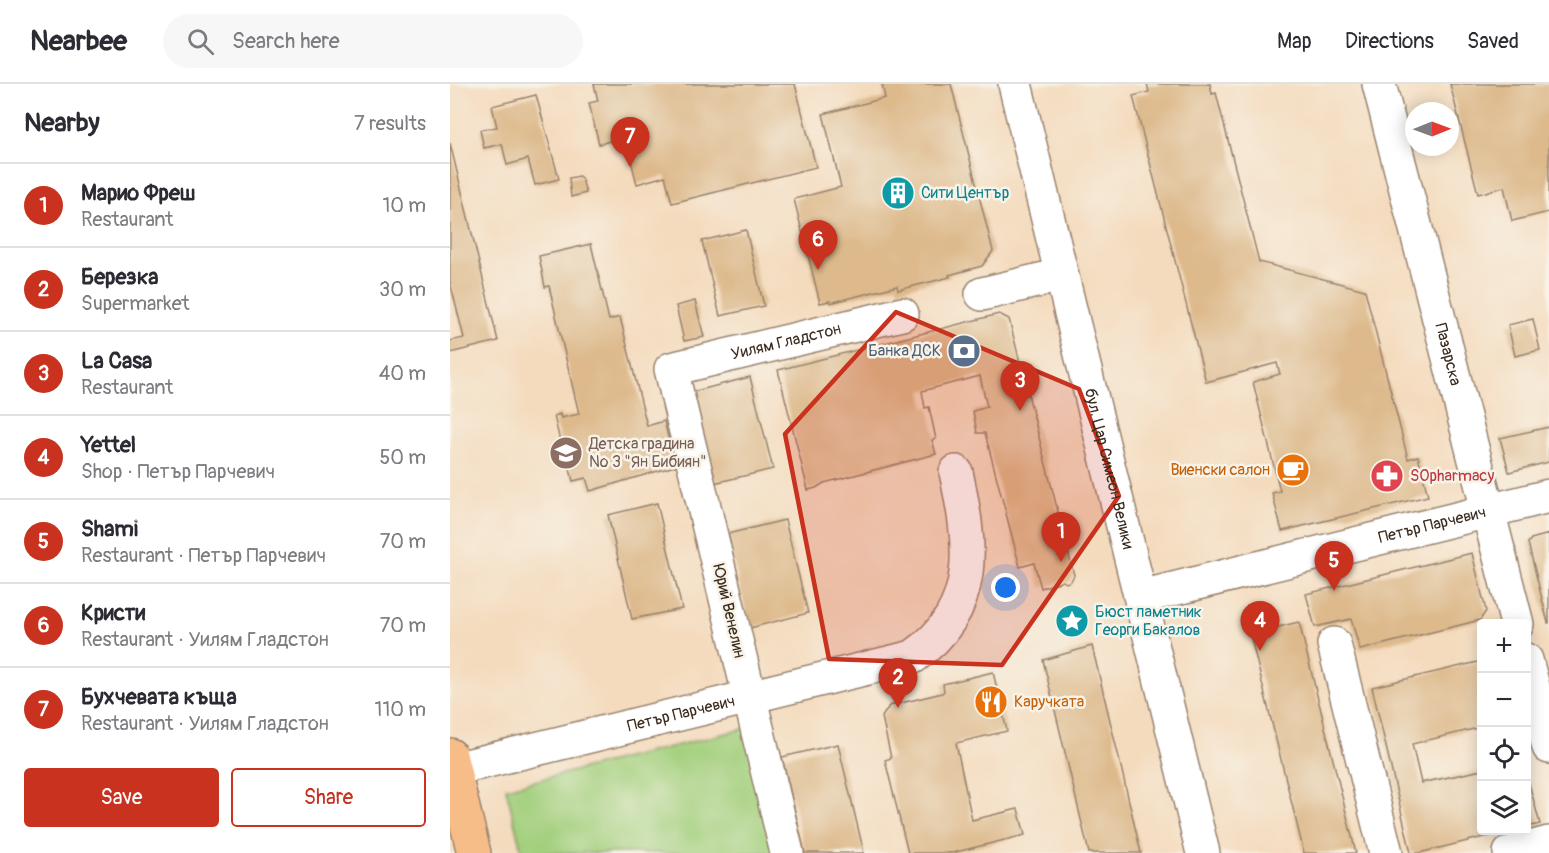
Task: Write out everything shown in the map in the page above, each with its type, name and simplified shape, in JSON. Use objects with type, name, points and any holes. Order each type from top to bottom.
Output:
[{"type":"main road","points":[[451,765],[474,853]]},
{"type":"street","name":"бул. Цар Симеон Велики","points":[[1015,84],[1203,853]]},
{"type":"street","name":"Пазарска","points":[[1379,84],[1516,619]]},
{"type":"street","points":[[982,294],[1062,275]]},
{"type":"street","name":"Уилям Гладстон","points":[[671,369],[902,314]]},
{"type":"street","name":"Юрий Венелин","points":[[671,369],[787,853]]},
{"type":"street","name":"Петър Парчевич","points":[[451,765],[913,657],[927,647],[949,620],[957,605],[966,577],[968,538],[956,472]]},
{"type":"street","name":"Петър Парчевич","points":[[1141,597],[1549,496]]},
{"type":"street","points":[[1334,644],[1386,853]]},
{"type":"street","points":[[1530,673],[1549,747]]},
{"type":"street","points":[[1510,853],[1549,843]]},
{"type":"highlighted area","points":[[896,312],[1079,389],[1119,496],[1002,665],[829,659],[785,434]]},
{"type":"green space","points":[[747,728],[777,853],[522,853],[506,788]]},
{"type":"building","points":[[594,84],[795,84],[816,167],[672,203],[665,176],[637,184],[625,137],[599,144],[589,103],[598,101]]},
{"type":"building","name":"Сити Център","points":[[882,84],[951,84],[993,251],[982,266],[949,275],[950,277],[898,290],[897,286],[830,303],[830,301],[820,303],[794,199],[841,187],[823,114],[885,98]]},
{"type":"building","points":[[1147,84],[1210,84],[1212,94],[1216,93],[1259,262],[1365,290],[1408,459],[1418,456],[1428,496],[1282,531],[1272,493],[1280,491],[1253,382],[1280,374],[1277,363],[1206,382],[1133,96],[1149,92]]},
{"type":"building","points":[[1450,84],[1549,84],[1549,212],[1512,221],[1504,187],[1478,194],[1459,119],[1459,102],[1455,102]]},
{"type":"building","points":[[536,95],[559,179],[535,185],[528,159],[507,165],[502,144],[484,148],[480,130],[497,127],[492,106]]},
{"type":"building","points":[[450,143],[498,341],[450,353],[450,341],[464,338],[450,282]]},
{"type":"building","points":[[579,176],[586,193],[571,197],[569,178]]},
{"type":"building","points":[[746,230],[764,306],[720,316],[702,241]]},
{"type":"building","points":[[591,244],[609,320],[620,317],[647,426],[664,421],[675,466],[590,491],[586,478],[573,481],[567,457],[564,458],[554,416],[560,414],[561,418],[579,414],[549,286],[545,287],[539,256]]},
{"type":"building","points":[[695,301],[704,337],[684,341],[676,306]]},
{"type":"building","points":[[999,314],[1009,319],[1074,575],[1071,581],[1066,583],[1063,581],[1041,588],[1034,563],[1020,567],[985,433],[977,433],[973,411],[987,407],[980,376],[922,391],[925,408],[929,407],[936,439],[932,440],[936,454],[824,483],[808,490],[778,370]]},
{"type":"building","points":[[1533,319],[1540,350],[1515,356],[1508,325]]},
{"type":"building","points":[[750,377],[773,469],[714,483],[692,392]]},
{"type":"building","points":[[1549,427],[1549,462],[1509,472],[1500,438]]},
{"type":"building","points":[[657,503],[682,609],[632,619],[608,515]]},
{"type":"building","points":[[785,520],[808,613],[750,628],[727,534]]},
{"type":"building","points":[[1549,534],[1548,623],[1528,543],[1531,539]]},
{"type":"building","points":[[1472,553],[1486,611],[1477,621],[1360,650],[1351,619],[1315,627],[1306,594]]},
{"type":"building","points":[[1299,622],[1356,853],[1304,853],[1250,634]]},
{"type":"building","points":[[1092,646],[1141,853],[1089,853],[1043,660]]},
{"type":"building","points":[[1477,662],[1477,728],[1412,744],[1421,783],[1477,771],[1477,835],[1492,835],[1411,853],[1372,687]]},
{"type":"building","points":[[993,672],[1007,731],[956,743],[972,820],[1018,809],[1025,835],[952,853],[908,853],[885,760],[891,758],[882,717],[889,706],[942,693],[943,684]]},
{"type":"building","points":[[838,744],[864,853],[805,853],[782,757]]},
{"type":"building","points":[[1531,791],[1540,824],[1531,826]]},
{"type":"place","name":"Бухчевата къща","points":[[630,167]]},
{"type":"place","name":"Сити Център","points":[[898,193]]},
{"type":"place","name":"Кристи","points":[[818,270]]},
{"type":"place","name":"Банка ДСК","points":[[964,351]]},
{"type":"place","name":"La Casa","points":[[1020,411]]},
{"type":"place","name":"Детска градина № 3 \"Ян Бибиян\"","points":[[566,453]]},
{"type":"place","name":"Виенски салон","points":[[1293,470]]},
{"type":"place","name":"SOpharmacy","points":[[1387,476]]},
{"type":"place","name":"Марио Фреш","points":[[1061,562]]},
{"type":"place","name":"Shami","points":[[1334,591]]},
{"type":"place","name":"Бюст паметник Георги Бакалов","points":[[1072,621]]},
{"type":"place","name":"Yettel","points":[[1260,651]]},
{"type":"place","name":"Каручката","points":[[991,702]]},
{"type":"place","name":"Березка","points":[[898,708]]}]
